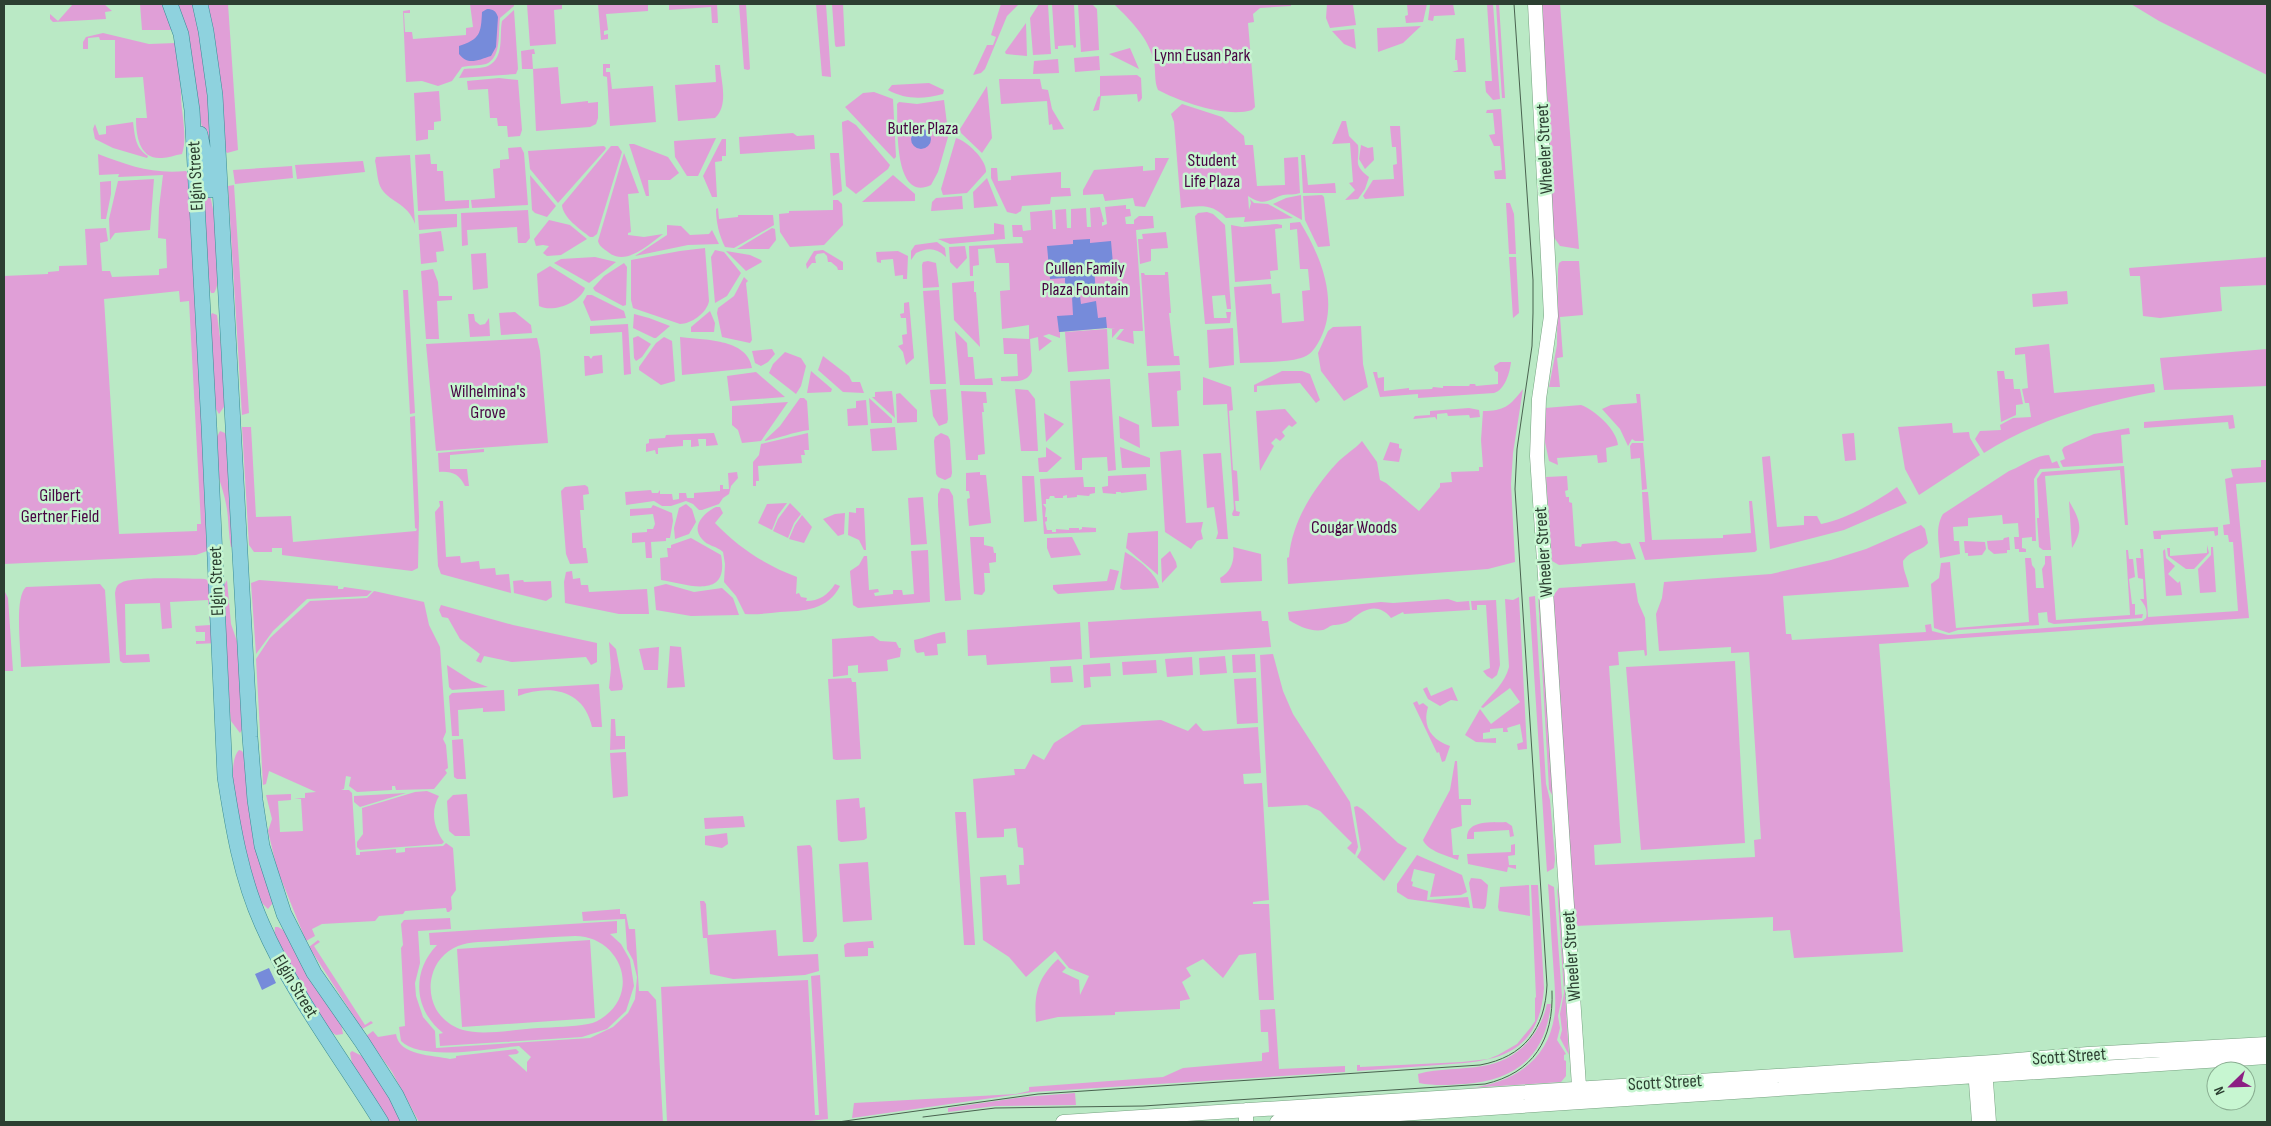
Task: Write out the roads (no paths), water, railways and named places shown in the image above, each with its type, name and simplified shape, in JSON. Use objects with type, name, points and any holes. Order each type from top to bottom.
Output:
[{"type":"main road","name":"Elgin Street","points":[[170,4],[181,34],[192,110],[225,778],[234,834],[243,872],[262,923],[280,962],[381,1122]]},
{"type":"main road","name":"Elgin Street","points":[[200,4],[206,31],[215,95],[250,737],[255,800],[262,846],[284,914],[314,973],[362,1042],[396,1095],[410,1122]]},
{"type":"main road","name":"Wheeler Street","points":[[1535,4],[1551,316],[1539,399],[1537,456],[1579,1094]]},
{"type":"main road","points":[[192,110],[197,117],[214,206],[221,227]]},
{"type":"main road","points":[[201,302],[226,300]]},
{"type":"main road","points":[[209,426],[234,424]]},
{"type":"main road","points":[[223,739],[250,737]]},
{"type":"main road","name":"Scott Street","points":[[1980,1069],[2088,1054],[2267,1044]]},
{"type":"main road","name":"Scott Street","points":[[1063,1122],[1465,1110],[1579,1094],[1980,1069],[2267,1057]]},
{"type":"main road","points":[[1979,1122],[1980,1069]]},
{"type":"main road","points":[[1980,1069],[1989,1122]]},
{"type":"main road","name":"Scott Street","points":[[1277,1122],[1353,1114]]},
{"type":"water","points":[[487,9],[494,11],[498,17],[496,47],[491,56],[473,61],[466,60],[459,54],[459,46],[471,41],[478,35],[482,12]]},
{"type":"water","points":[[921,129],[928,132],[931,139],[928,146],[921,149],[914,146],[911,139],[914,132]]},
{"type":"water","points":[[1090,239],[1090,243],[1111,241],[1113,264],[1094,266],[1096,296],[1088,297],[1087,289],[1071,291],[1071,285],[1065,285],[1065,278],[1050,279],[1047,246],[1073,244],[1073,240]]},
{"type":"water","points":[[1080,296],[1081,304],[1096,301],[1098,318],[1106,317],[1107,328],[1059,332],[1057,316],[1073,315],[1072,297]]},
{"type":"water","points":[[269,968],[276,983],[262,990],[255,974]]},
{"type":"tram line","points":[[838,1122],[1038,1094],[1480,1065],[1495,1061],[1520,1048],[1537,1028],[1542,1015],[1547,985],[1515,489],[1517,449],[1532,346],[1533,280],[1514,4]]},
{"type":"tram line","points":[[923,1117],[995,1108],[1143,1106],[1485,1084],[1516,1072],[1528,1063],[1537,1052],[1549,1025],[1552,1009],[1552,991]]},
{"type":"park label","name":"Lynn Eusan Park","points":[[1202,55]]},
{"type":"park label","name":"Butler Plaza","points":[[923,128]]},
{"type":"park label","name":"Student Life Plaza","points":[[1212,170]]},
{"type":"park label","name":"Cullen Family Plaza Fountain","points":[[1085,278]]},
{"type":"park label","name":"Wilhelmina's Grove","points":[[488,401]]},
{"type":"park label","name":"Gilbert Gertner Field","points":[[60,505]]},
{"type":"park label","name":"Cougar Woods","points":[[1354,527]]}]
